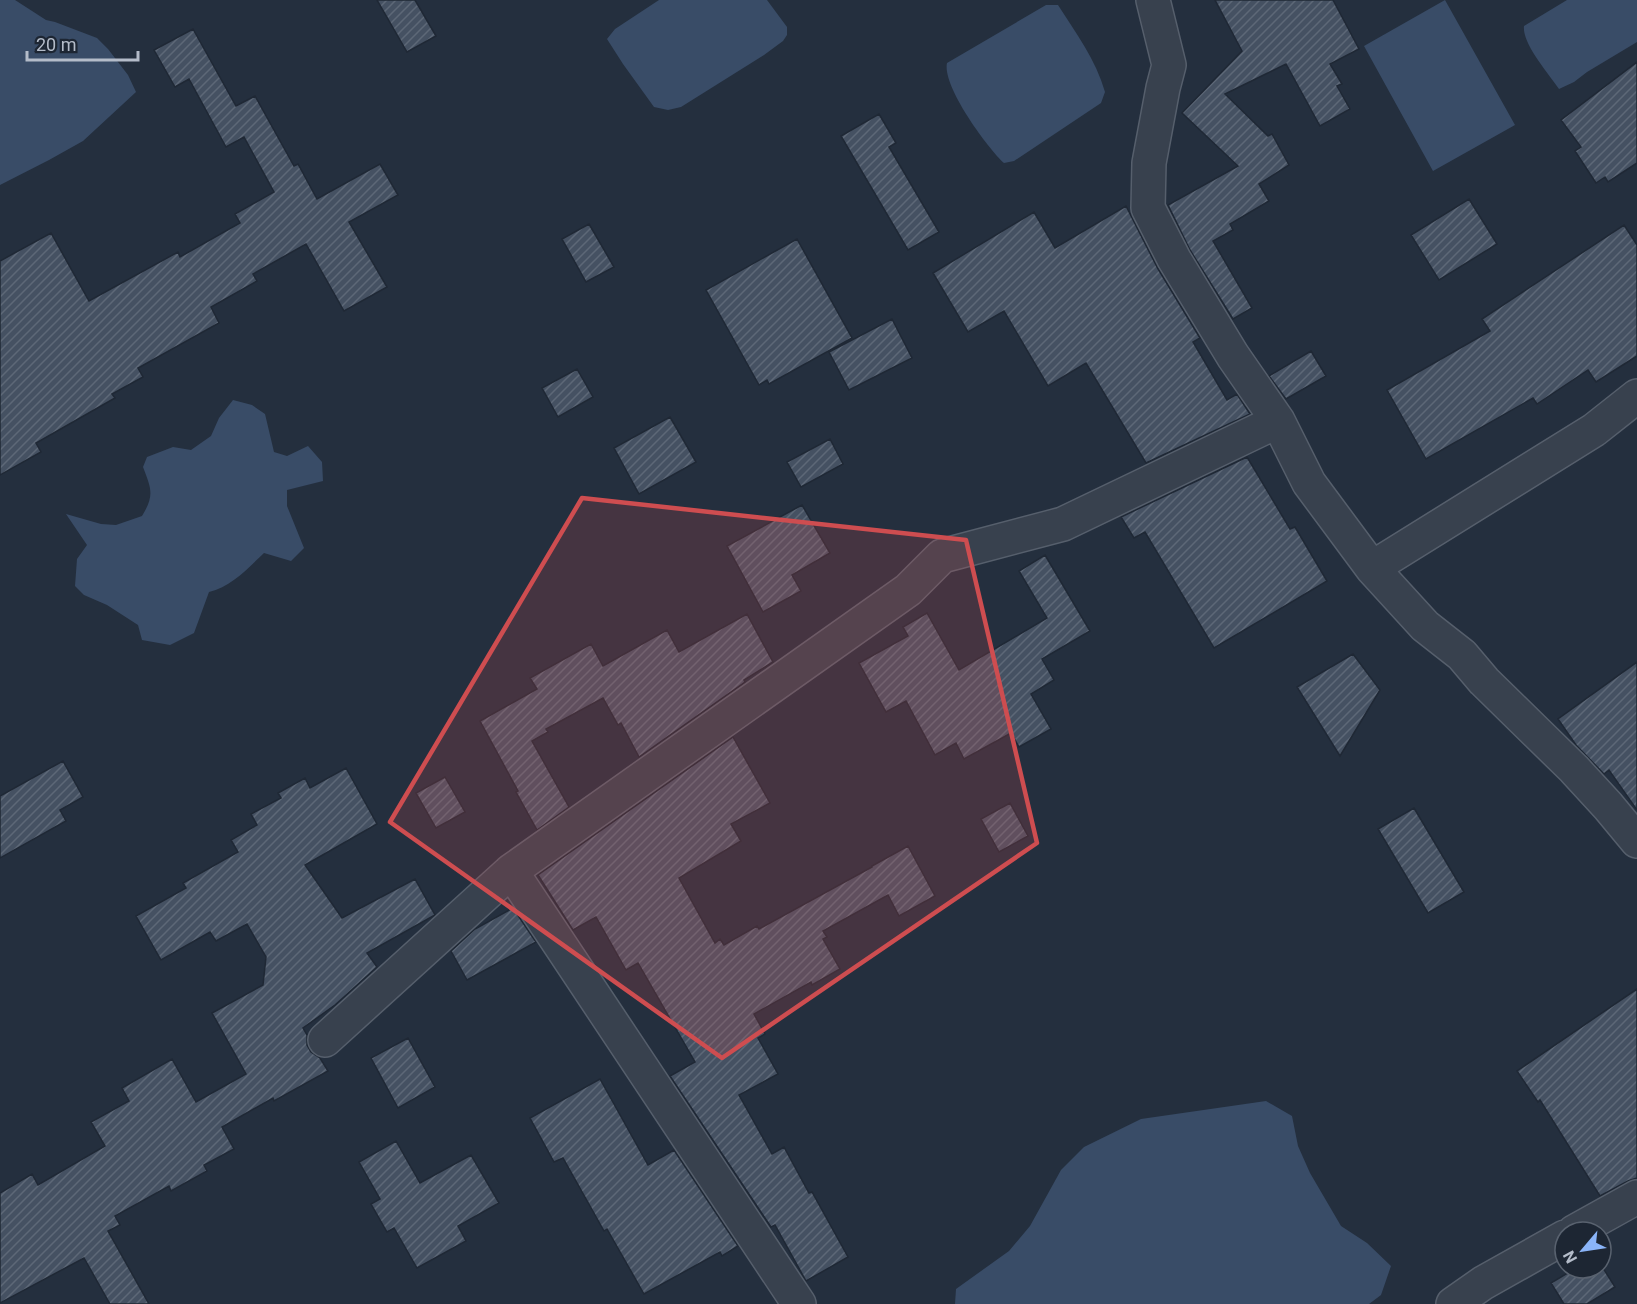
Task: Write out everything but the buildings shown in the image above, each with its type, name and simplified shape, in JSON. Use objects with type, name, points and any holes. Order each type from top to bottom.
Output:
[{"type":"street","points":[[1153,0],[1169,65],[1149,163],[1148,208],[1174,259],[1248,379],[1278,421],[1309,483],[1372,568],[1425,626],[1462,656],[1484,681],[1574,769],[1637,841]]},
{"type":"street","points":[[1372,568],[1594,430],[1637,396]]},
{"type":"street","points":[[325,1040],[511,871],[908,590],[942,556],[1063,524],[1278,421]]},
{"type":"street","points":[[511,871],[799,1304]]},
{"type":"street","points":[[1596,1220],[1637,1197]]},
{"type":"street","points":[[1453,1304],[1483,1283],[1553,1244]]},
{"type":"highlighted area","points":[[582,498],[966,540],[1037,843],[722,1058],[390,822]]},
{"type":"water","points":[[0,0],[15,0],[46,20],[97,38],[128,75],[136,92],[83,141],[0,185]]},
{"type":"water","points":[[659,0],[767,0],[787,27],[787,35],[783,41],[764,55],[681,107],[668,110],[654,107],[607,39],[615,29]]},
{"type":"water","points":[[1445,0],[1515,125],[1433,171],[1364,46]]},
{"type":"water","points":[[1567,0],[1637,0],[1637,42],[1559,89],[1527,41],[1524,26]]},
{"type":"water","points":[[1046,5],[1058,5],[1091,58],[1105,92],[1101,103],[1014,161],[1004,163],[987,144],[958,101],[947,73],[947,63]]},
{"type":"water","points":[[233,400],[252,405],[265,414],[274,452],[287,456],[308,446],[322,462],[323,481],[287,490],[287,506],[304,548],[291,561],[264,553],[225,586],[209,592],[194,633],[170,645],[142,640],[138,625],[107,605],[84,595],[75,586],[77,559],[87,545],[66,514],[101,524],[116,525],[142,516],[150,497],[150,486],[143,467],[147,457],[173,447],[191,450],[211,436],[219,418]]},
{"type":"water","points":[[1266,1101],[1292,1116],[1298,1146],[1310,1173],[1341,1226],[1367,1243],[1391,1266],[1381,1295],[1369,1304],[955,1304],[956,1289],[1009,1251],[1030,1226],[1061,1170],[1084,1147],[1141,1119]]}]
